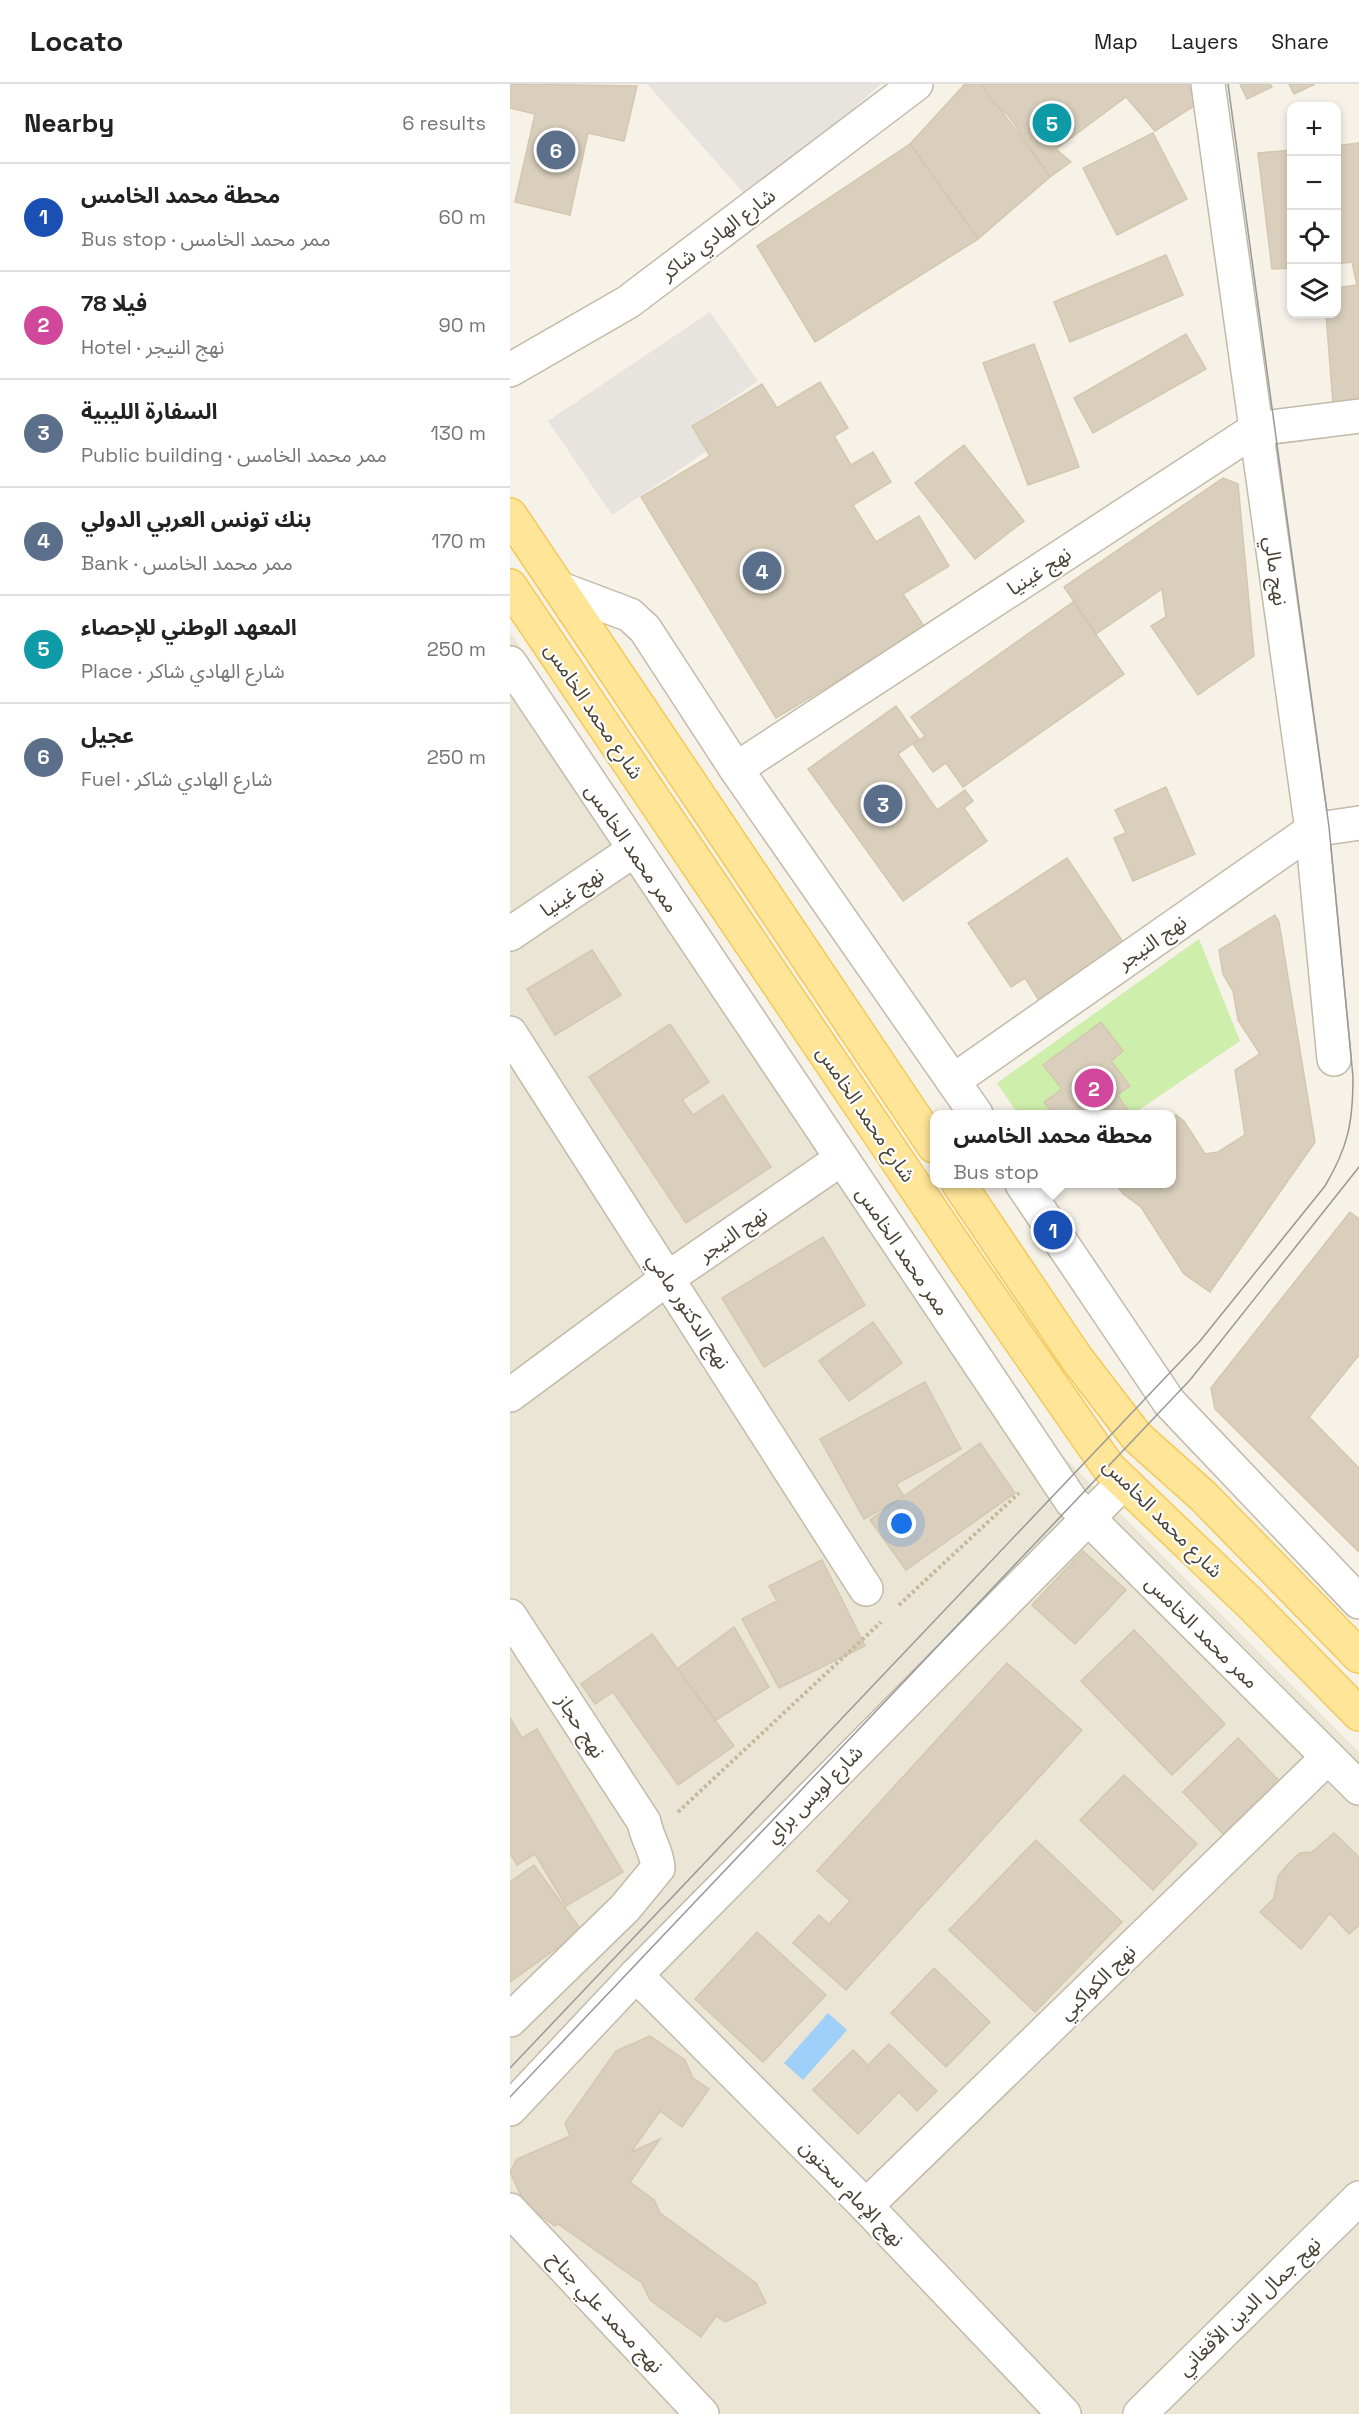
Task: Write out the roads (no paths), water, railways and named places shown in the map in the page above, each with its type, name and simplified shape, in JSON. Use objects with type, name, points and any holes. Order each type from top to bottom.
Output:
[{"type":"main road","name":"شارع محمد الخامس","points":[[510,515],[930,1140]]},
{"type":"main road","name":"شارع محمد الخامس","points":[[510,586],[968,1265],[1108,1468],[1251,1604],[1359,1714]]},
{"type":"main road","name":"شارع محمد الخامس","points":[[963,1188],[1077,1359],[1137,1437],[1203,1496],[1359,1656]]},
{"type":"street","name":"شارع الهادي شاكر","points":[[510,370],[628,302],[916,84]]},
{"type":"street","name":"نهج مالي","points":[[1208,84],[1312,830],[1334,1059]]},
{"type":"street","name":"نهج غينيا","points":[[736,769],[1256,429],[1359,416]]},
{"type":"street","points":[[561,589],[630,615],[645,629],[736,769],[973,1110]]},
{"type":"street","name":"ممر محمد الخامس","points":[[510,663],[633,850],[1072,1502],[1359,1788]]},
{"type":"street","name":"نهج النيجر","points":[[953,1081],[1312,830],[1359,823]]},
{"type":"street","name":"نهج غينيا","points":[[510,934],[633,850]]},
{"type":"street","name":"نهج الدكتور مامي","points":[[510,1033],[866,1589]]},
{"type":"street","name":"نهج النيجر","points":[[510,1395],[669,1278],[841,1159]]},
{"type":"street","points":[[1025,1188],[1169,1402],[1359,1602]]},
{"type":"street","name":"شارع لويس براي","points":[[510,2109],[636,1975],[1123,1483]]},
{"type":"street","name":"نهج حجاز","points":[[510,1616],[644,1822],[646,1838],[657,1852],[658,1868],[625,1908],[510,2020]]},
{"type":"street","name":"نهج الكواكبي","points":[[866,2206],[1328,1757]]},
{"type":"street","name":"نهج الإمام سحنون","points":[[636,1975],[866,2206],[1064,2414]]},
{"type":"street","name":"نهج جمال الدين الأفغاني","points":[[1140,2414],[1359,2198]]},
{"type":"street","name":"نهج محمد علي جناح","points":[[510,2210],[702,2414]]},
{"type":"water","points":[[828,2013],[847,2030],[803,2080],[784,2063]]},
{"type":"tram line","points":[[510,2068],[1200,1341],[1325,1186],[1344,1147],[1352,1108],[1353,1077],[1329,827],[1228,84]]},
{"type":"tram line","points":[[510,2097],[1190,1380],[1359,1167]]},
{"type":"place","name":"المعهد الوطني للإحصاء","points":[[1052,123]]},
{"type":"place","name":"عجيل","points":[[556,150]]},
{"type":"place","name":"بنك تونس العربي الدولي","points":[[762,571]]},
{"type":"place","name":"السفارة الليبية","points":[[883,804]]},
{"type":"place","name":"فيلا 78","points":[[1094,1088]]},
{"type":"place","name":"محطة محمد الخامس","points":[[1053,1230]]}]
